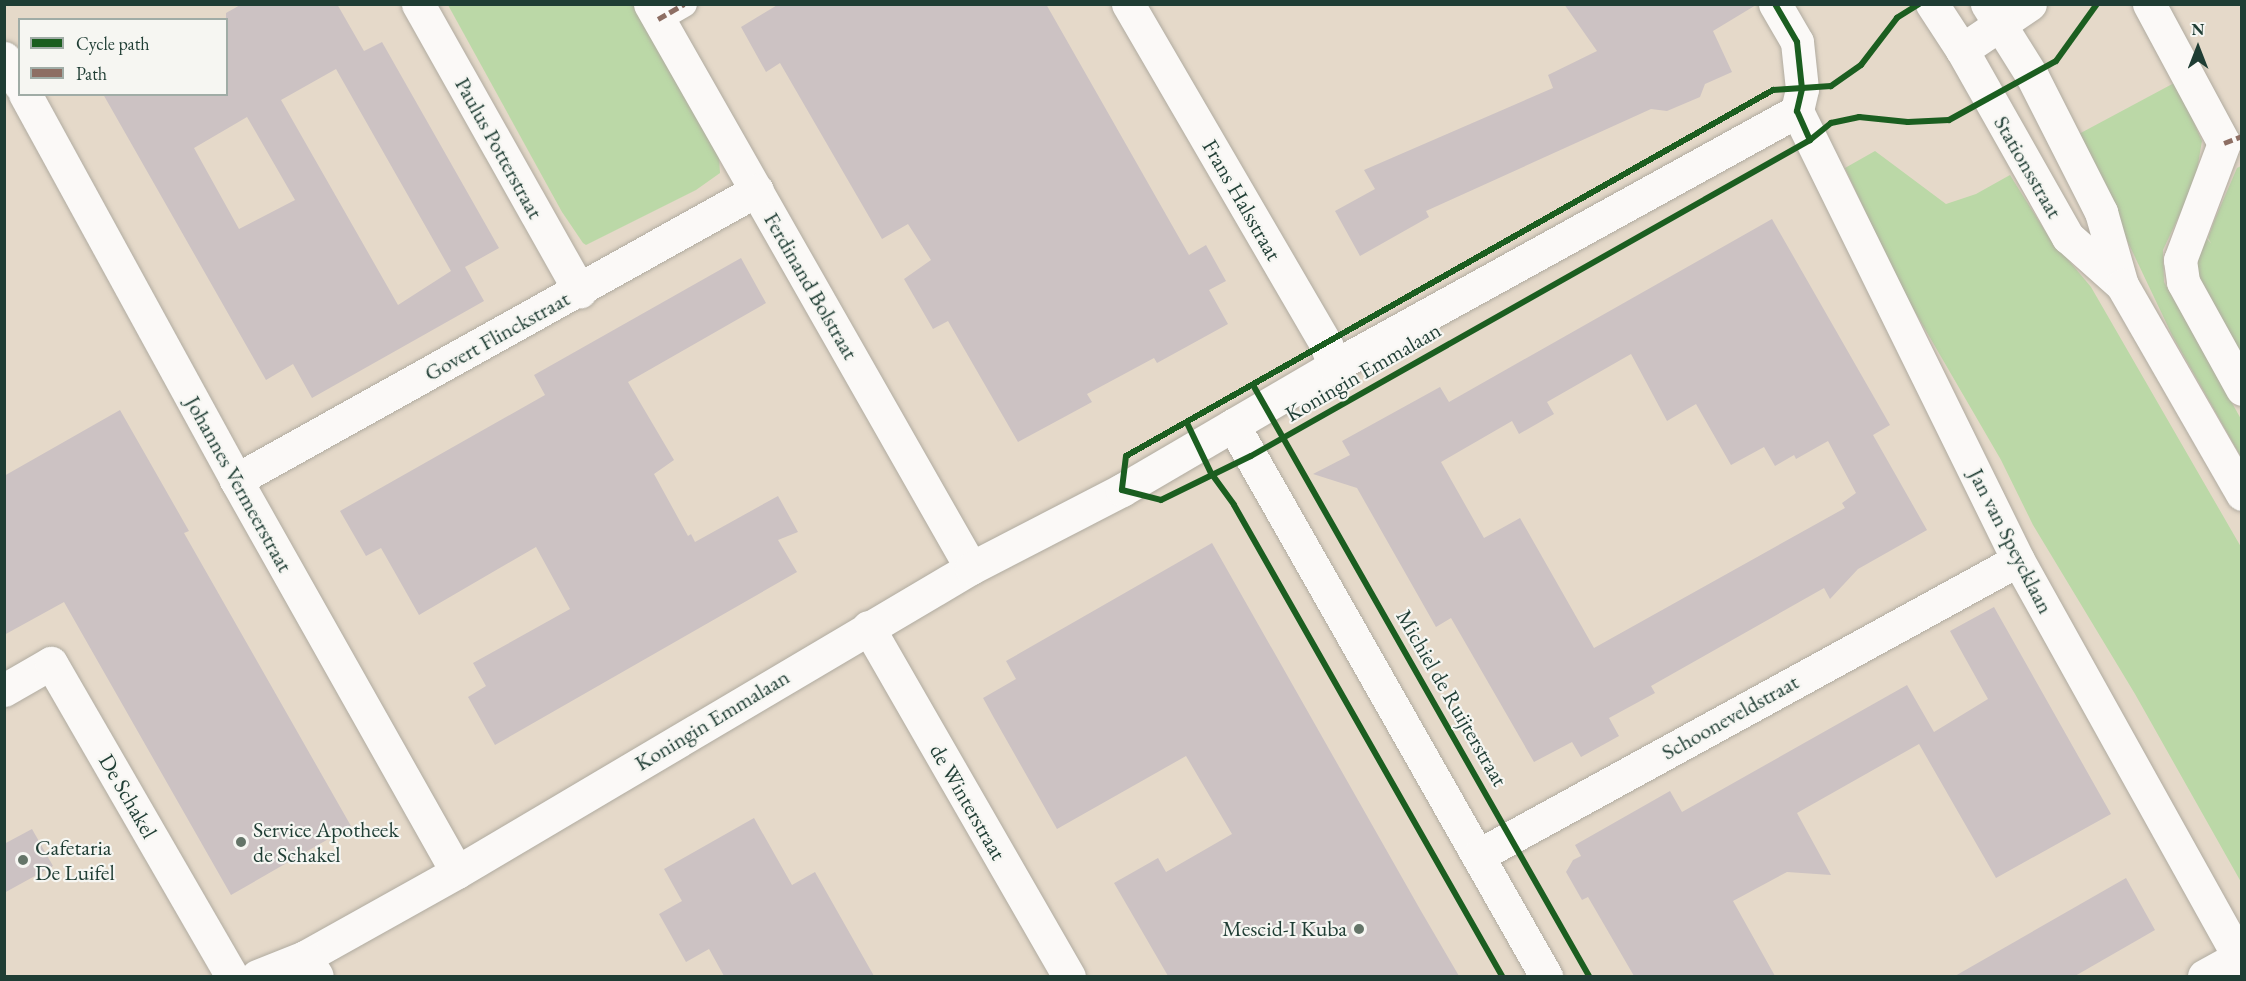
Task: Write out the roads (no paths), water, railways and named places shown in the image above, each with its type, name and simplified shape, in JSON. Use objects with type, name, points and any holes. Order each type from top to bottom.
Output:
[{"type":"street","name":"Paulus Potterstraat","points":[[418,4],[580,291]]},
{"type":"street","name":"Frans Halsstraat","points":[[1128,4],[1326,344],[1334,366]]},
{"type":"street","points":[[1775,4],[1797,42],[1802,89],[1797,111]]},
{"type":"street","name":"Stationsstraat","points":[[1932,4],[1962,50],[2068,237],[2122,285]]},
{"type":"street","points":[[1962,50],[1993,15],[2030,4]]},
{"type":"street","points":[[2149,4],[2233,140],[2180,260],[2183,282],[2241,389]]},
{"type":"street","name":"Ferdinand Bolstraat","points":[[664,9],[757,190],[971,568]]},
{"type":"street","name":"Stationsstraat","points":[[1993,15],[2032,76],[2101,212],[2122,285],[2241,494]]},
{"type":"street","points":[[4,58],[18,82]]},
{"type":"street","name":"Johannes Vermeerstraat","points":[[26,96],[236,480],[458,872]]},
{"type":"street","name":"Koningin Emmalaan","points":[[257,976],[312,967],[458,872],[868,627],[971,568],[1122,490],[1334,366],[1797,111]]},
{"type":"street","name":"Jan van Speycklaan","points":[[1797,111],[2018,560],[2240,960]]},
{"type":"street","name":"Govert Flinckstraat","points":[[236,480],[580,291],[757,190]]},
{"type":"street","points":[[1233,425],[1546,976]]},
{"type":"street","name":"Schooneveldstraat","points":[[1479,855],[2018,560]]},
{"type":"street","name":"de Winterstraat","points":[[868,627],[1069,976]]},
{"type":"street","name":"De Schakel","points":[[4,690],[51,663],[232,976]]},
{"type":"street","points":[[2204,976],[2240,960]]},
{"type":"place","name":"Service Apotheek de Schakel","points":[[241,842]]},
{"type":"place","name":"Cafetaria De Luifel","points":[[23,860]]},
{"type":"place","name":"Mescid-I Kuba","points":[[1359,929]]}]
